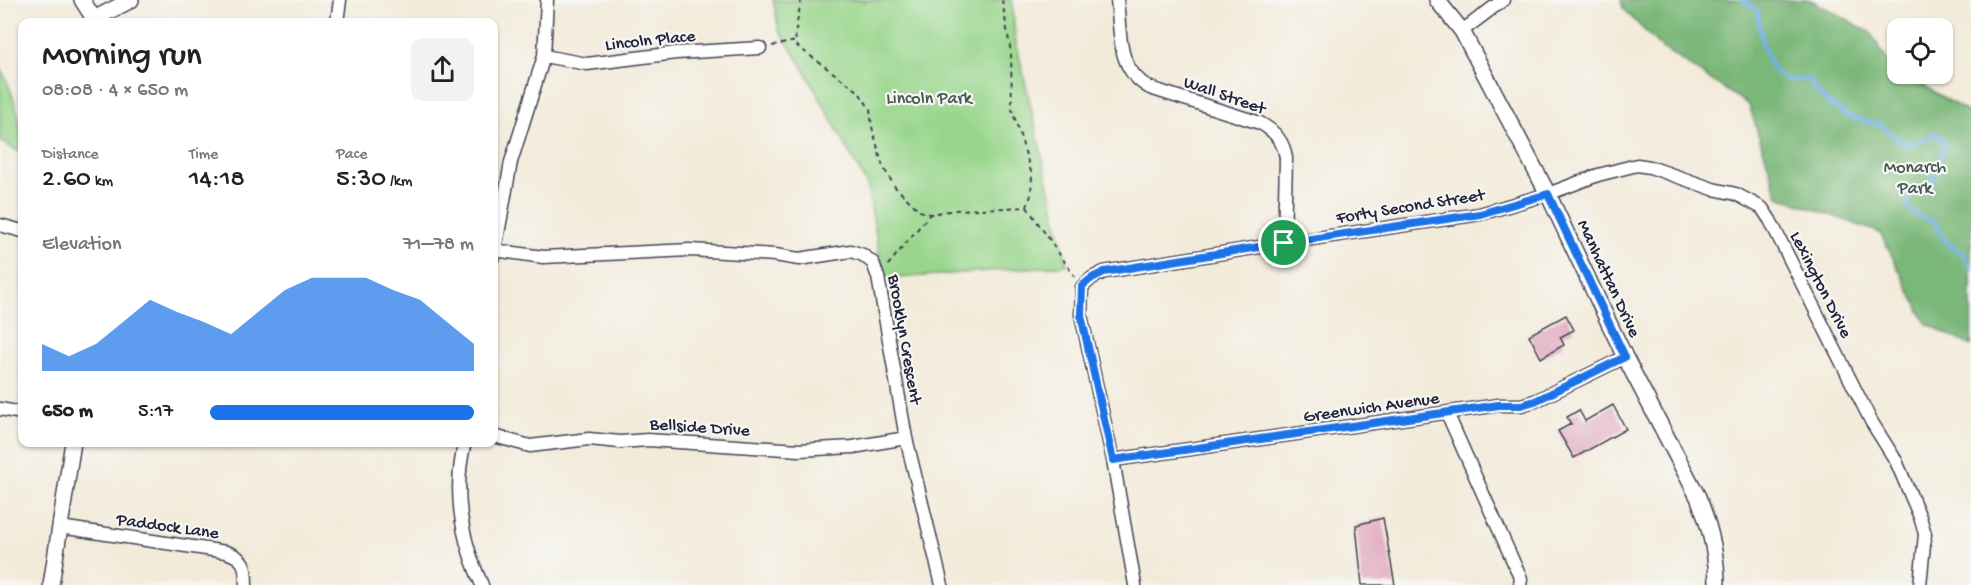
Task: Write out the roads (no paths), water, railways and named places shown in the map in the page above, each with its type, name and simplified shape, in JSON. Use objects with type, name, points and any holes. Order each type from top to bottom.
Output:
[{"type":"street","points":[[82,0],[93,18]]},
{"type":"street","points":[[100,18],[132,0]]},
{"type":"street","points":[[338,18],[340,0]]},
{"type":"street","points":[[498,236],[511,162],[544,56],[548,0]]},
{"type":"street","name":"Wall Street","points":[[1116,0],[1123,59],[1127,68],[1139,82],[1150,88],[1260,123],[1270,128],[1278,137],[1285,148],[1286,158],[1284,243]]},
{"type":"street","name":"Manhattan Drive","points":[[1437,0],[1462,31],[1548,194],[1625,357],[1707,519],[1714,547],[1717,585]]},
{"type":"street","points":[[1462,31],[1503,0]]},
{"type":"street","name":"Lincoln Place","points":[[544,56],[587,64],[676,53],[760,48]]},
{"type":"street","name":"Lexington Drive","points":[[1548,194],[1598,175],[1637,165],[1736,194],[1762,208],[1871,422],[1896,461],[1920,517],[1925,534],[1920,585]]},
{"type":"street","name":"Forty Second Street","points":[[1113,460],[1081,315],[1082,286],[1092,278],[1104,272],[1480,214],[1548,194]]},
{"type":"street","points":[[0,225],[18,230]]},
{"type":"street","name":"Brooklyn Crescent","points":[[498,253],[581,257],[634,251],[690,250],[775,255],[799,259],[851,251],[863,255],[873,263],[878,277],[906,438],[942,585]]},
{"type":"street","name":"Greenwich Avenue","points":[[1113,460],[1499,405],[1521,405],[1535,401],[1625,357]]},
{"type":"street","points":[[0,409],[18,412]]},
{"type":"street","points":[[1447,413],[1521,579],[1520,585]]},
{"type":"street","name":"Bellside Drive","points":[[498,437],[530,446],[589,439],[620,442],[685,441],[799,450],[853,447],[906,438]]},
{"type":"street","points":[[51,585],[72,447]]},
{"type":"street","points":[[464,447],[460,461],[458,495],[461,525],[473,565],[482,585]]},
{"type":"street","points":[[1113,460],[1135,585]]},
{"type":"street","name":"Paddock Lane","points":[[60,527],[226,552],[238,556],[246,567],[246,585]]},
{"type":"waterway","points":[[1743,0],[1758,11],[1765,52],[1775,71],[1782,77],[1792,80],[1809,79],[1817,92],[1840,111],[1856,119],[1881,125],[1903,143],[1915,143],[1934,134],[1943,139],[1942,156],[1934,176],[1926,187],[1910,193],[1907,205],[1916,215],[1935,222],[1942,236],[1950,246],[1963,253],[1971,267]]},
{"type":"park label","name":"Lincoln Park","points":[[929,97]]},
{"type":"park label","name":"Monarch Park","points":[[1915,176]]}]
